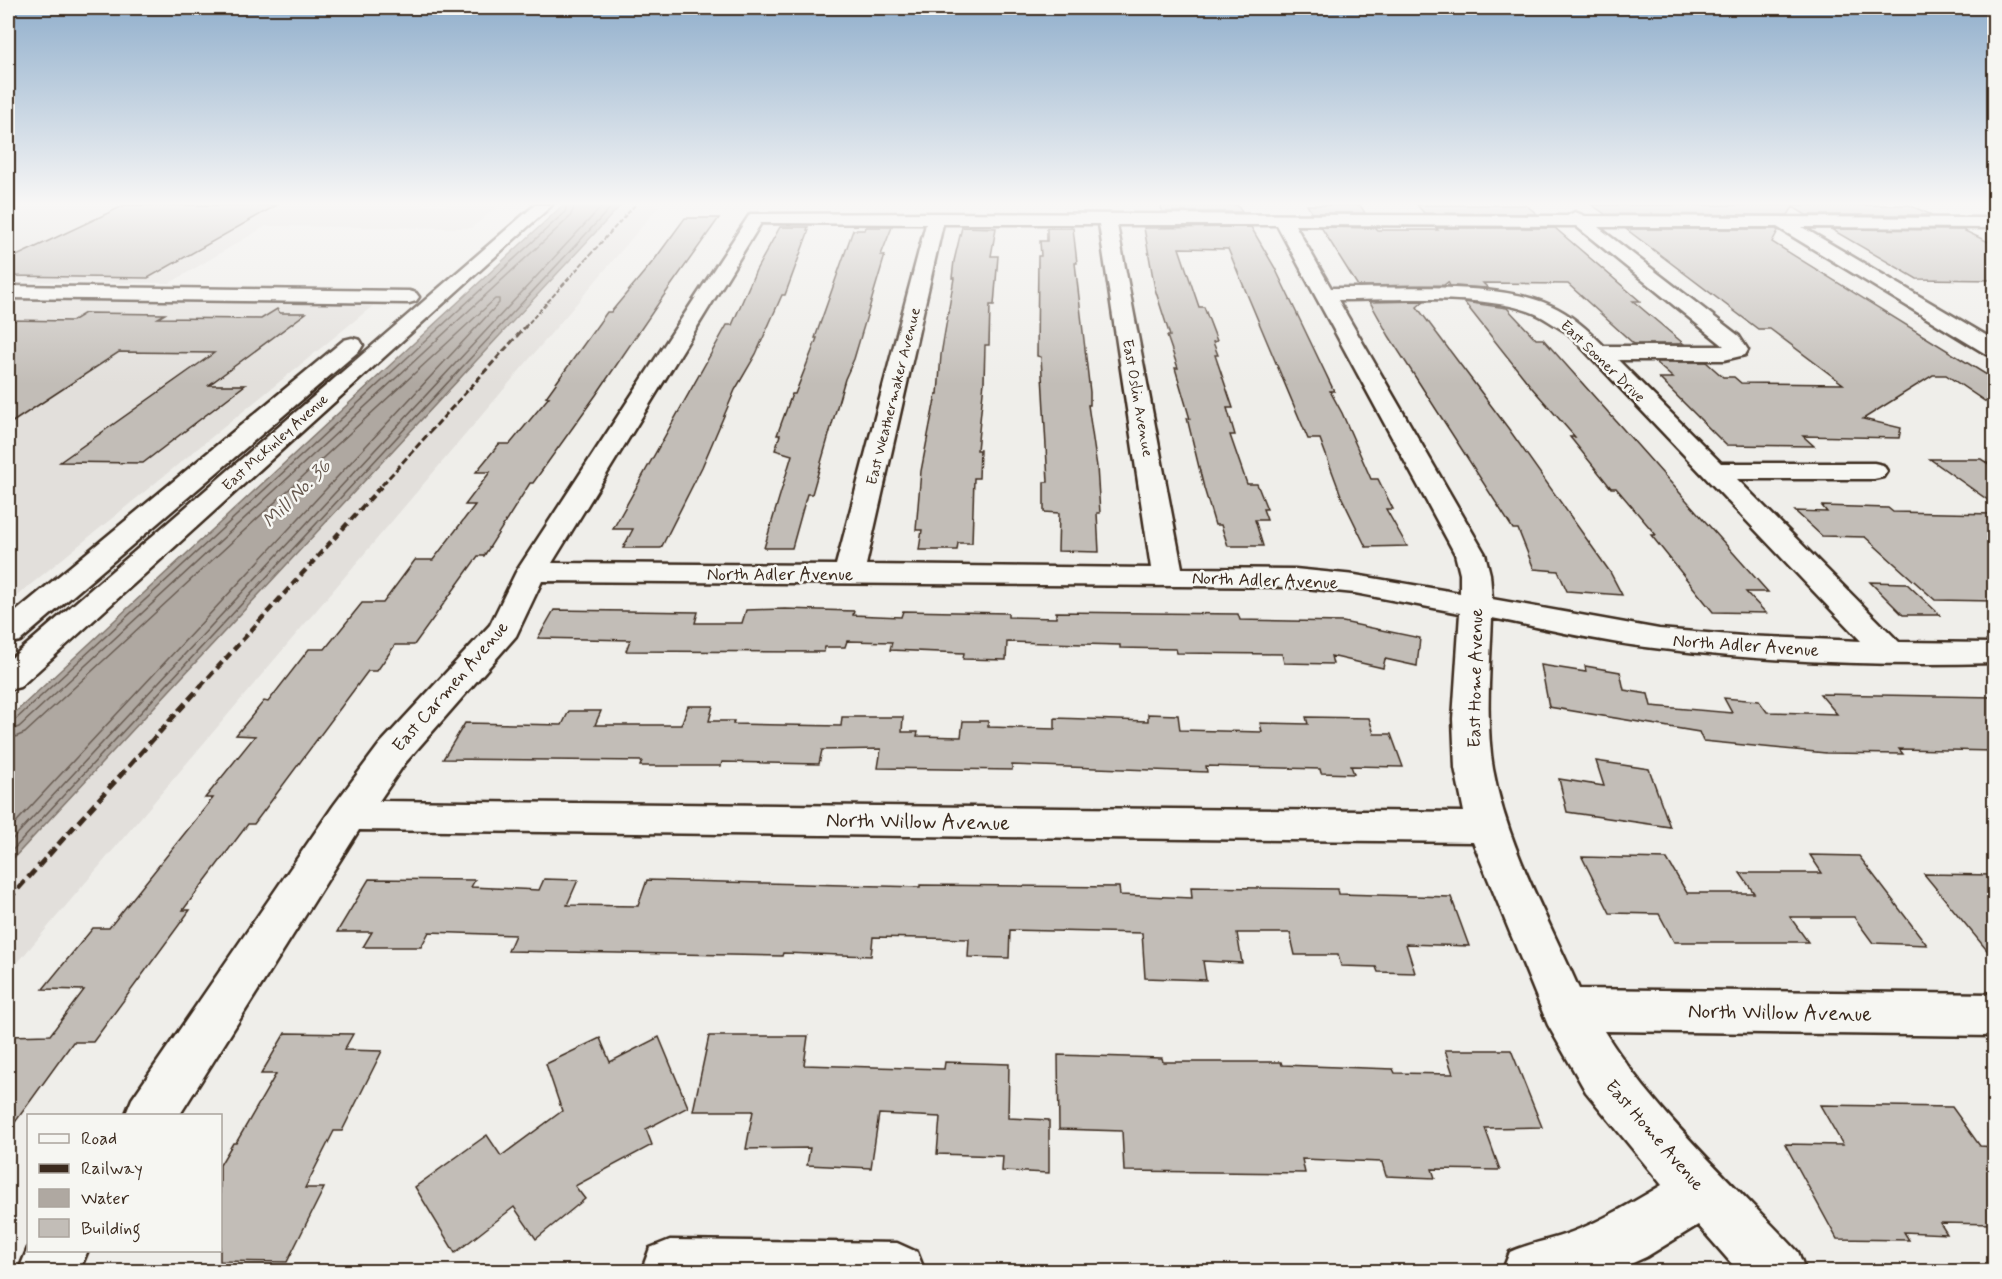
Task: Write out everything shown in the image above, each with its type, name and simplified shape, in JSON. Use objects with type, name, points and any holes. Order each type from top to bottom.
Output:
[{"type":"street","name":"East McKinley Avenue","points":[[8,634],[447,265]]},
{"type":"street","name":"East McKinley Avenue","points":[[8,679],[476,265]]},
{"type":"street","name":"East Carmen Avenue","points":[[151,1114],[348,815],[392,754],[504,629],[531,572],[726,265]]},
{"type":"street","name":"East Weathermaker Avenue","points":[[849,574],[925,265]]},
{"type":"street","name":"East Oslin Avenue","points":[[1115,265],[1168,577]]},
{"type":"street","name":"East Home Avenue","points":[[1308,265],[1470,554],[1475,574],[1476,606],[1471,719],[1474,768],[1487,827],[1565,1010],[1604,1076],[1703,1191],[1778,1272]]},
{"type":"street","points":[[1598,353],[1724,353],[1737,350],[1731,341],[1635,265]]},
{"type":"street","points":[[1853,265],[1995,349]]},
{"type":"street","points":[[8,292],[415,298],[418,302],[366,349],[334,390]]},
{"type":"street","name":"East Sooner Drive","points":[[1325,294],[1464,295],[1514,301],[1543,309],[1560,318],[1575,329],[1890,652]]},
{"type":"street","points":[[1713,471],[1874,471]]},
{"type":"street","name":"North Adler Avenue","points":[[531,572],[1294,578],[1355,584],[1659,639],[1762,649],[1995,653]]},
{"type":"street","name":"North Willow Avenue","points":[[348,815],[1487,827]]},
{"type":"street","name":"North Willow Avenue","points":[[1565,1010],[1995,1015]]},
{"type":"street","points":[[1530,1272],[1571,1261],[1626,1237],[1703,1191]]},
{"type":"street","points":[[46,1272],[59,1252]]},
{"type":"street","points":[[670,1270],[897,1272]]},
{"type":"shaded area","points":[[8,265],[201,265],[170,283],[8,281]]},
{"type":"shaded area","points":[[565,265],[609,265],[8,974],[8,864]]},
{"type":"shaded area","points":[[8,300],[371,303],[375,304],[8,603]]},
{"type":"water","name":"Mill No. 36","points":[[499,265],[565,265],[8,864],[8,719]]},
{"type":"building","points":[[8,265],[172,265],[148,278],[8,276]]},
{"type":"building","points":[[650,265],[686,265],[596,395],[533,483],[530,483],[484,556],[478,556],[414,645],[395,645],[377,671],[368,671],[254,824],[248,824],[183,910],[190,910],[93,1042],[73,1042],[8,1132],[8,1036],[50,1035],[84,990],[43,989],[93,928],[109,928],[213,798],[205,798],[255,736],[236,735],[264,701],[268,702],[309,649],[325,649],[362,603],[383,603],[415,560],[433,560],[475,505],[465,505],[490,472],[476,472],[499,444],[510,444],[549,397],[546,397],[607,312],[611,312]]},
{"type":"building","points":[[759,265],[796,265],[785,295],[782,295],[756,354],[735,390],[702,467],[661,548],[623,548],[633,529],[613,529],[727,325],[732,325]]},
{"type":"building","points":[[841,265],[882,265],[854,359],[845,379],[812,494],[807,494],[792,548],[764,548],[792,455],[775,450],[780,435],[777,435],[817,338],[815,338]]},
{"type":"building","points":[[954,265],[997,265],[994,305],[990,305],[989,345],[985,345],[984,382],[977,450],[980,450],[979,478],[974,478],[972,543],[958,543],[957,550],[919,550],[922,530],[916,530],[921,471],[936,394],[938,394],[941,355],[954,278],[952,278]]},
{"type":"building","points":[[1038,265],[1075,265],[1090,392],[1090,405],[1088,405],[1097,467],[1100,513],[1097,513],[1099,552],[1058,551],[1059,513],[1044,512],[1044,482],[1048,482],[1041,357],[1037,356]]},
{"type":"building","points":[[1151,265],[1185,265],[1199,307],[1204,307],[1217,341],[1213,342],[1218,355],[1215,355],[1233,408],[1227,408],[1235,435],[1230,435],[1247,484],[1257,484],[1267,509],[1263,509],[1267,520],[1255,520],[1263,546],[1228,546],[1221,525],[1215,525],[1187,418],[1190,419],[1175,368],[1178,368],[1167,336],[1170,336],[1155,289]]},
{"type":"building","points":[[1235,265],[1273,265],[1334,391],[1330,391],[1371,479],[1378,479],[1393,509],[1386,509],[1407,546],[1366,547],[1342,498],[1320,439],[1308,439]]},
{"type":"building","points":[[1345,265],[1598,265],[1640,301],[1633,301],[1684,344],[1634,344],[1568,284],[1483,283],[1488,288],[1450,286],[1448,282],[1444,285],[1358,286]]},
{"type":"building","points":[[1673,265],[1809,265],[1995,380],[1995,408],[1946,375],[1933,375],[1863,419],[1901,428],[1899,438],[1803,436],[1814,446],[1726,445],[1659,378],[1673,378],[1655,362],[1706,362],[1723,377],[1734,377],[1741,383],[1843,384],[1770,329],[1758,329]]},
{"type":"building","points":[[1892,265],[1995,265],[1995,280],[1917,279]]},
{"type":"building","points":[[1424,301],[1417,307],[1508,428],[1610,572],[1622,595],[1567,591],[1558,571],[1534,569],[1518,529],[1513,529],[1389,336],[1370,302]]},
{"type":"building","points":[[1464,302],[1507,308],[1536,339],[1543,339],[1768,592],[1746,592],[1766,613],[1713,612],[1651,535],[1656,535],[1616,488],[1611,488],[1570,437],[1575,437],[1532,388]]},
{"type":"building","points":[[277,309],[280,313],[306,313],[209,385],[245,385],[143,463],[60,462],[214,353],[119,352],[8,425],[8,320],[72,321],[85,313],[165,314],[158,318],[261,319]]},
{"type":"building","points":[[1930,459],[1981,459],[1995,468],[1995,505]]},
{"type":"building","points":[[1822,506],[1888,508],[1893,512],[1995,514],[1995,601],[1935,600],[1865,537],[1822,536],[1795,511],[1827,512]]},
{"type":"building","points":[[1870,582],[1906,583],[1940,615],[1903,615]]},
{"type":"building","points":[[554,610],[698,612],[695,623],[742,623],[746,610],[854,611],[853,615],[901,617],[903,611],[1008,613],[1008,617],[1056,618],[1056,612],[1238,614],[1240,620],[1343,622],[1420,638],[1417,666],[1385,659],[1383,668],[1331,656],[1333,664],[1284,663],[1282,654],[1177,653],[1176,649],[1120,648],[1120,645],[1007,642],[1006,660],[963,659],[964,653],[890,650],[892,642],[847,641],[845,647],[825,647],[824,652],[626,651],[630,640],[538,638]]},
{"type":"building","points":[[1541,665],[1586,672],[1585,666],[1620,672],[1624,690],[1648,694],[1651,706],[1732,713],[1724,698],[1759,701],[1767,712],[1837,714],[1820,694],[1995,697],[1995,751],[1899,749],[1903,754],[1826,753],[1703,741],[1699,732],[1549,707]]},
{"type":"building","points":[[688,706],[713,706],[709,721],[734,721],[733,724],[841,726],[842,717],[903,717],[902,732],[918,732],[917,736],[961,737],[963,721],[988,721],[988,727],[1055,729],[1055,718],[1148,721],[1148,714],[1178,715],[1180,730],[1262,732],[1260,723],[1308,724],[1306,717],[1369,718],[1374,734],[1391,734],[1403,767],[1351,766],[1354,774],[1321,773],[1320,769],[1206,766],[1207,772],[1012,765],[1012,770],[878,768],[881,749],[822,750],[819,764],[722,762],[721,766],[640,766],[642,761],[443,759],[465,723],[562,725],[569,711],[601,711],[595,725],[681,725]]},
{"type":"building","points":[[1596,761],[1649,769],[1670,827],[1567,812],[1559,779],[1604,786]]},
{"type":"building","points":[[1810,855],[1859,856],[1927,945],[1873,943],[1854,917],[1790,917],[1808,942],[1674,942],[1659,914],[1610,913],[1582,857],[1667,859],[1687,893],[1754,893],[1740,873],[1822,873]]},
{"type":"building","points":[[1924,874],[1995,875],[1995,960]]},
{"type":"building","points":[[369,879],[475,880],[471,887],[539,890],[544,879],[578,880],[567,905],[638,906],[647,880],[920,887],[920,885],[1119,887],[1120,895],[1192,898],[1191,887],[1338,889],[1339,894],[1451,897],[1469,946],[1406,944],[1415,973],[1378,972],[1376,967],[1341,966],[1338,955],[1295,955],[1290,933],[1237,933],[1242,963],[1203,961],[1206,980],[1145,978],[1142,933],[1010,930],[1009,958],[968,957],[969,939],[873,937],[871,956],[508,951],[515,935],[429,932],[421,947],[363,947],[372,932],[337,932]]},
{"type":"building","points":[[285,1033],[353,1034],[344,1050],[382,1051],[342,1131],[334,1131],[305,1188],[324,1188],[287,1262],[220,1261],[220,1252],[222,1252],[222,1162],[233,1143],[236,1143],[276,1074],[261,1074]]},
{"type":"building","points":[[709,1036],[808,1036],[804,1065],[944,1069],[945,1062],[1009,1064],[1008,1118],[1049,1120],[1049,1173],[1002,1171],[1003,1156],[937,1154],[940,1117],[879,1114],[871,1168],[807,1165],[810,1148],[746,1149],[753,1111],[693,1111]]},
{"type":"building","points":[[659,1037],[688,1107],[646,1129],[652,1145],[575,1186],[585,1199],[536,1239],[514,1207],[455,1253],[415,1187],[487,1135],[501,1156],[562,1111],[546,1064],[600,1038],[610,1062]]},
{"type":"building","points":[[1445,1050],[1511,1050],[1542,1127],[1485,1128],[1500,1170],[1432,1169],[1435,1178],[1386,1176],[1382,1162],[1302,1159],[1305,1173],[1124,1171],[1122,1131],[1059,1129],[1058,1055],[1162,1058],[1163,1062],[1281,1062],[1282,1065],[1393,1069],[1395,1073],[1453,1074]]},
{"type":"building","points":[[1820,1105],[1952,1107],[1980,1146],[1995,1147],[1995,1224],[1940,1223],[1947,1234],[1904,1232],[1909,1240],[1837,1239],[1785,1144],[1843,1145]]},
{"type":"railway","points":[[524,328],[581,265]]},
{"type":"railway","points":[[382,485],[526,326]]},
{"type":"railway","points":[[200,687],[384,483]]},
{"type":"railway","points":[[8,900],[202,685]]}]
